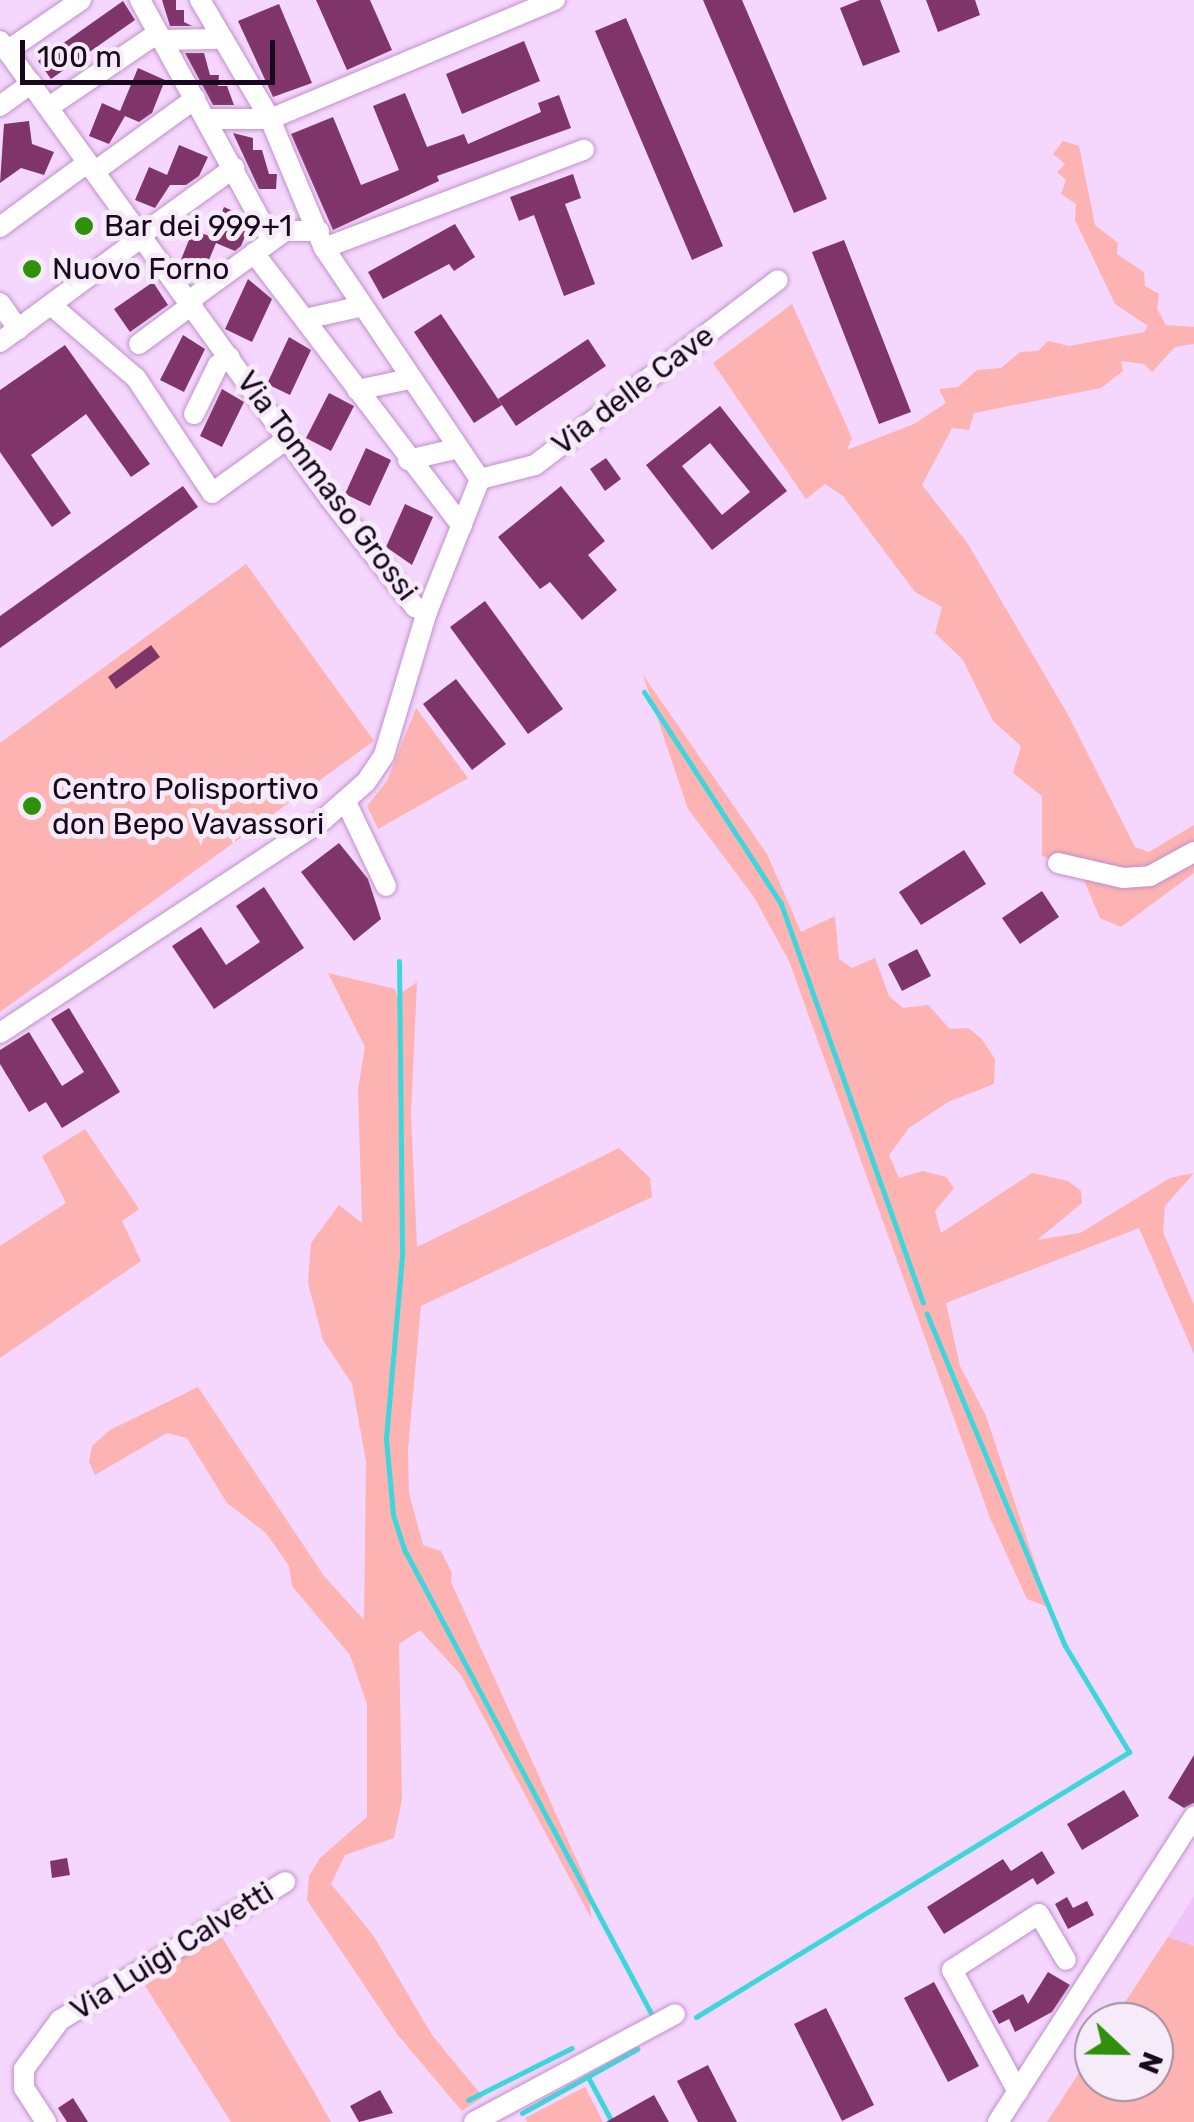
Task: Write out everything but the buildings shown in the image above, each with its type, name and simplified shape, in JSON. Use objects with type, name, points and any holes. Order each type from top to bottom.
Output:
[{"type":"street","points":[[4,46],[81,0]]},
{"type":"street","points":[[140,0],[271,239]]},
{"type":"street","points":[[0,1033],[346,802],[384,754],[428,612],[480,479],[410,379],[322,240],[270,119],[200,0]]},
{"type":"street","points":[[206,119],[270,119],[556,0]]},
{"type":"street","points":[[49,107],[160,36],[214,39]]},
{"type":"street","name":"Via Tommaso Grossi","points":[[4,46],[286,439],[415,606],[428,612]]},
{"type":"street","points":[[0,106],[32,83]]},
{"type":"street","points":[[0,226],[195,99]]},
{"type":"street","points":[[139,344],[285,231],[322,240],[584,150]]},
{"type":"street","points":[[0,342],[234,168]]},
{"type":"street","points":[[254,252],[408,460],[462,526]]},
{"type":"street","name":"Via delle Cave","points":[[480,479],[535,466],[778,280]]},
{"type":"street","points":[[0,302],[18,329]]},
{"type":"street","points":[[51,305],[136,378],[212,493],[286,439]]},
{"type":"street","points":[[305,319],[362,306]]},
{"type":"street","name":"Via Tommaso Grossi","points":[[194,414],[218,365],[230,357]]},
{"type":"street","points":[[357,390],[410,379]]},
{"type":"street","points":[[408,460],[459,448]]},
{"type":"street","points":[[346,802],[386,886]]},
{"type":"street","points":[[1058,863],[1136,877],[1194,852]]},
{"type":"street","points":[[998,2122],[1194,1817]]},
{"type":"street","name":"Via Luigi Calvetti","points":[[46,2122],[24,2088],[24,2068],[60,2020],[285,1882]]},
{"type":"street","points":[[1018,2092],[952,1970],[1038,1914],[1066,1960]]},
{"type":"street","points":[[474,2122],[506,2117],[513,2097],[675,2014]]},
{"type":"shaded area","points":[[1063,141],[1079,146],[1095,225],[1118,243],[1117,254],[1144,272],[1145,286],[1159,294],[1157,309],[1166,325],[1194,327],[1194,344],[1175,347],[1152,372],[1144,364],[1121,361],[1123,371],[1101,388],[974,413],[969,430],[952,428],[922,485],[968,544],[1067,713],[1135,847],[1149,852],[1194,825],[1194,873],[1121,927],[1100,918],[1080,871],[1042,856],[1042,796],[1013,773],[1021,746],[993,721],[963,660],[935,633],[942,607],[915,592],[843,496],[825,484],[806,499],[713,363],[792,304],[852,438],[847,450],[914,424],[946,403],[939,389],[958,387],[977,370],[1001,368],[1020,352],[1038,351],[1048,341],[1069,346],[1144,332],[1148,326],[1115,304],[1075,220],[1076,204],[1061,194],[1066,180],[1057,172],[1065,164],[1053,154]]},
{"type":"shaded area","points":[[246,564],[374,741],[0,1012],[0,743]]},
{"type":"shaded area","points":[[643,675],[767,854],[801,932],[835,916],[839,959],[852,968],[875,958],[889,996],[903,1008],[928,1005],[950,1029],[968,1028],[981,1038],[995,1059],[994,1084],[948,1102],[909,1128],[889,1155],[899,1178],[923,1171],[946,1177],[954,1188],[935,1211],[941,1233],[1032,1173],[1068,1181],[1081,1191],[1082,1203],[1037,1240],[1080,1233],[1170,1178],[1194,1173],[1165,1206],[1163,1232],[1194,1305],[1194,1354],[1139,1228],[946,1303],[960,1366],[986,1416],[1050,1608],[1027,1599],[990,1518],[789,961],[754,897],[688,809]]},
{"type":"shaded area","points":[[416,708],[468,778],[378,829],[367,806],[387,781]]},
{"type":"shaded area","points":[[328,973],[395,989],[397,996],[417,982],[411,1115],[417,1247],[619,1148],[650,1178],[652,1197],[421,1306],[408,1449],[409,1493],[423,1545],[441,1551],[452,1573],[451,1582],[589,1887],[591,1918],[461,1675],[420,1630],[399,1644],[402,1799],[394,1838],[345,1855],[331,1884],[373,1935],[432,2035],[483,2097],[462,2111],[397,2034],[307,1900],[309,1876],[320,1858],[367,1817],[367,1704],[350,1655],[292,1586],[289,1566],[266,1533],[227,1503],[187,1438],[167,1433],[95,1475],[89,1462],[92,1446],[110,1430],[198,1387],[324,1576],[364,1620],[366,1461],[352,1384],[323,1340],[308,1283],[311,1243],[339,1205],[362,1223],[358,1089],[365,1047]]},
{"type":"shaded area","points":[[85,1129],[139,1209],[122,1221],[141,1261],[0,1358],[0,1246],[66,1203],[42,1156]]},
{"type":"shaded area","points":[[1194,1896],[1194,1946],[1168,1937]]},
{"type":"shaded area","points":[[219,1932],[331,2122],[231,2122],[140,1978]]},
{"type":"shaded area","points":[[1168,1937],[1194,1946],[1194,2122],[1047,2122],[1074,2081],[1074,2102],[1174,2102],[1174,2002],[1125,2002]]},
{"type":"shaded area","points":[[585,2087],[603,2122],[527,2122],[525,2118]]},
{"type":"waterway","points":[[644,692],[781,904],[923,1302]]},
{"type":"waterway","points":[[399,961],[402,1256],[386,1439],[393,1515],[405,1551],[652,2015]]},
{"type":"waterway","points":[[696,2017],[1129,1752],[1065,1646],[927,1314]]},
{"type":"waterway","points":[[468,2100],[572,2048]]},
{"type":"waterway","points":[[522,2113],[637,2049]]},
{"type":"waterway","points":[[588,2077],[612,2122]]},
{"type":"place","name":"Bar dei 999+1","points":[[84,226]]},
{"type":"place","name":"Nuovo Forno","points":[[32,269]]},
{"type":"place","name":"Centro Polisportivo don Bepo Vavassori","points":[[32,806]]}]
